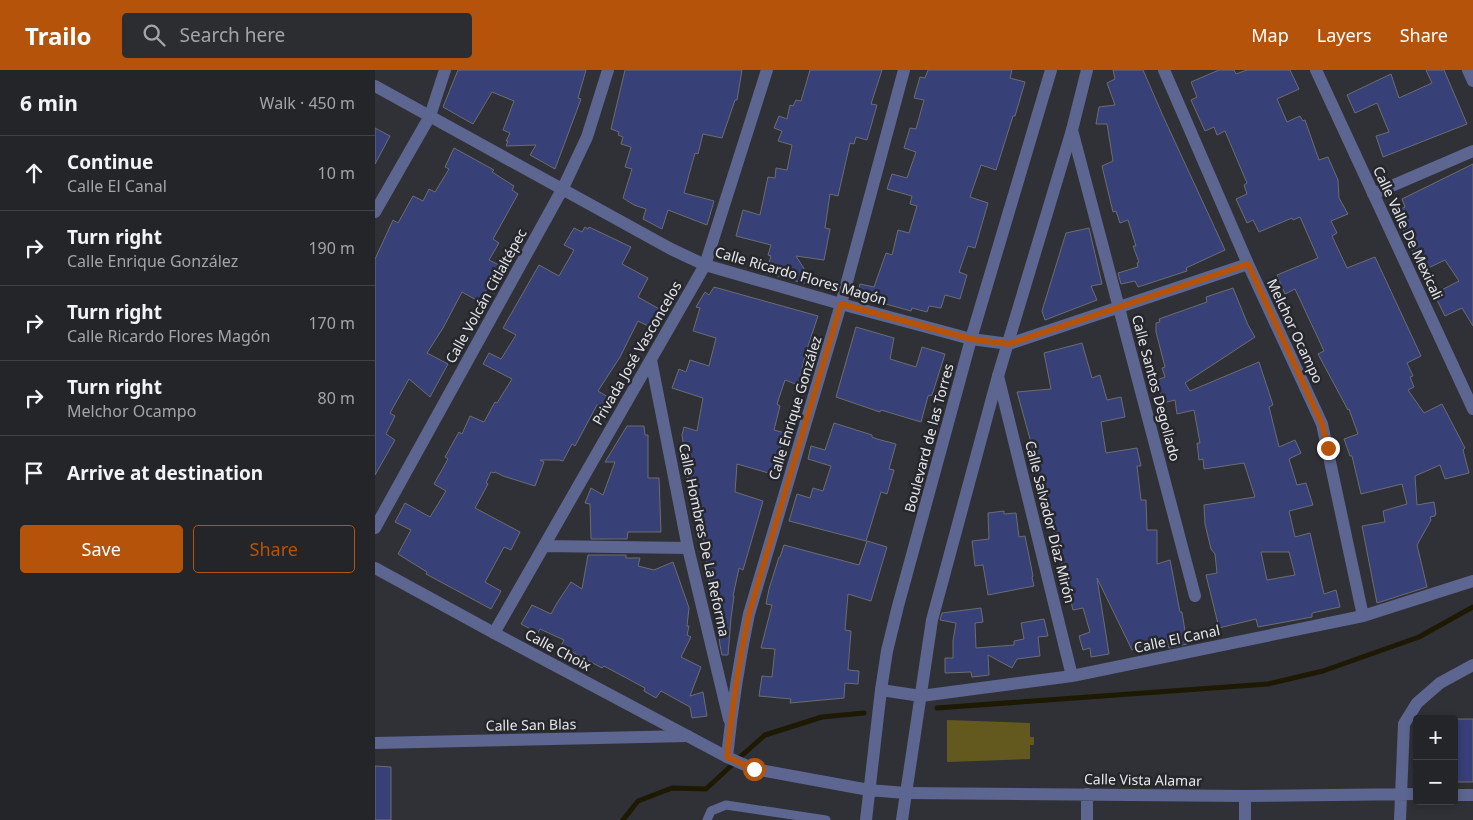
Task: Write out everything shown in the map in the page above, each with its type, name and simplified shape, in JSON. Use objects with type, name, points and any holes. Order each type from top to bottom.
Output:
[{"type":"street","points":[[375,212],[430,116],[445,70]]},
{"type":"street","name":"Calle Volcán Citlaltépec","points":[[375,528],[563,188],[587,137],[607,70]]},
{"type":"street","name":"Privada José Vasconcelos","points":[[493,633],[705,265],[767,70]]},
{"type":"street","name":"Calle Enrique González","points":[[727,757],[730,726],[749,614],[841,304],[904,70]]},
{"type":"street","name":"Boulevard de las Torres","points":[[866,820],[881,690],[887,651],[898,606],[971,339],[1051,70]]},
{"type":"street","points":[[902,820],[932,620],[998,376],[1073,130],[1087,70]]},
{"type":"street","name":"Melchor Ocampo","points":[[1164,70],[1248,264],[1322,424],[1363,616]]},
{"type":"street","name":"Calle Valle De Mexicali","points":[[1316,70],[1473,409]]},
{"type":"street","points":[[1468,70],[1473,82]]},
{"type":"street","name":"Calle Ricardo Flores Magón","points":[[375,86],[671,249],[705,265],[971,339],[1009,344],[1248,264]]},
{"type":"street","name":"Calle Santos Degollado","points":[[1073,130],[1195,596]]},
{"type":"street","points":[[1373,194],[1473,151]]},
{"type":"street","name":"Calle Hombres De La Reforma","points":[[651,360],[688,548],[730,726]]},
{"type":"street","name":"Calle Salvador Díaz Mirón","points":[[998,376],[1072,676]]},
{"type":"street","points":[[544,546],[688,548]]},
{"type":"street","name":"Calle Choix","points":[[375,568],[727,757]]},
{"type":"street","name":"Calle El Canal","points":[[881,690],[921,696],[1072,676],[1363,616],[1473,581]]},
{"type":"street","points":[[1400,820],[1404,724],[1417,703],[1440,683],[1473,665]]},
{"type":"street","name":"Calle San Blas","points":[[375,743],[688,736]]},
{"type":"street","points":[[727,757],[754,769],[869,790]]},
{"type":"street","name":"Calle Vista Alamar","points":[[869,790],[905,793],[1245,796],[1413,794]]},
{"type":"street","points":[[1087,794],[1087,820]]},
{"type":"street","points":[[1458,795],[1473,795]]},
{"type":"street","points":[[1245,796],[1245,820]]},
{"type":"lane","points":[[707,820],[711,811],[726,805],[826,820]]},
{"type":"shaded area","points":[[947,720],[1030,723],[1030,737],[1034,737],[1034,745],[1030,745],[1030,759],[947,762]]},
{"type":"building","points":[[458,70],[586,70],[578,98],[581,99],[555,169],[530,155],[536,145],[506,146],[510,133],[503,130],[514,101],[492,92],[473,124],[443,107]]},
{"type":"building","points":[[625,70],[742,70],[737,100],[735,100],[722,138],[703,134],[698,154],[695,153],[684,193],[714,201],[707,225],[668,210],[662,229],[643,219],[646,209],[634,205],[623,198],[632,169],[625,167],[631,147],[621,144],[623,137],[618,135],[619,132],[611,129]]},
{"type":"building","points":[[810,70],[882,70],[871,104],[877,105],[867,140],[856,137],[854,144],[850,143],[838,196],[830,194],[825,228],[830,229],[824,260],[796,256],[815,286],[766,273],[771,256],[768,255],[771,245],[736,236],[743,210],[760,215],[768,177],[775,178],[776,168],[787,170],[792,145],[778,141],[782,131],[774,128],[779,116],[787,119],[790,105],[793,106],[796,100],[801,101]]},
{"type":"building","points":[[928,70],[1012,70],[1010,78],[1025,82],[996,170],[981,165],[970,197],[988,203],[975,248],[968,246],[959,272],[967,275],[960,299],[945,295],[941,308],[929,306],[927,312],[912,308],[911,311],[857,296],[860,284],[874,287],[886,253],[892,255],[898,230],[909,233],[917,206],[910,204],[912,196],[887,189],[892,174],[907,178],[916,152],[904,148],[910,128],[916,129],[924,100],[914,98],[920,77],[925,78]]},
{"type":"building","points":[[1113,70],[1143,70],[1225,250],[1186,268],[1187,271],[1138,287],[1135,281],[1121,284],[1118,273],[1138,267],[1137,263],[1139,262],[1133,246],[1136,246],[1128,220],[1120,223],[1116,211],[1113,212],[1102,166],[1113,161],[1107,124],[1096,124],[1099,107],[1115,105],[1107,83],[1115,79]]},
{"type":"building","points":[[1219,70],[1234,70],[1236,74],[1247,70],[1290,70],[1299,89],[1277,99],[1287,122],[1300,116],[1303,121],[1305,120],[1319,160],[1328,157],[1338,180],[1339,198],[1348,214],[1331,221],[1337,233],[1332,236],[1347,268],[1375,257],[1421,356],[1407,363],[1413,376],[1410,377],[1414,387],[1408,390],[1424,413],[1442,404],[1465,448],[1463,450],[1469,473],[1445,479],[1440,465],[1415,476],[1417,505],[1434,502],[1436,514],[1430,517],[1431,520],[1417,545],[1427,587],[1377,603],[1362,526],[1385,522],[1383,511],[1407,504],[1402,484],[1361,494],[1352,456],[1350,456],[1344,439],[1358,434],[1349,409],[1318,354],[1324,351],[1295,289],[1285,294],[1277,275],[1318,258],[1300,217],[1293,220],[1292,218],[1259,232],[1253,220],[1247,223],[1236,199],[1247,194],[1244,185],[1247,183],[1225,131],[1217,135],[1214,127],[1205,131],[1191,100],[1197,97],[1191,82]]},
{"type":"building","points":[[1426,70],[1444,70],[1467,124],[1383,157],[1376,136],[1389,132],[1377,103],[1355,113],[1347,95],[1391,74],[1399,98],[1432,83]]},
{"type":"building","points":[[375,128],[390,136],[375,164]]},
{"type":"building","points":[[454,148],[494,170],[492,172],[514,186],[512,190],[518,194],[493,239],[499,243],[489,260],[499,265],[480,302],[462,292],[427,353],[448,364],[430,397],[409,379],[390,413],[395,416],[386,434],[395,440],[375,475],[375,259],[393,220],[398,223],[413,196],[423,201],[429,189],[435,192],[449,169],[445,167]]},
{"type":"building","points":[[1473,164],[1473,326],[1462,308],[1445,316],[1434,294],[1459,281],[1445,260],[1424,270],[1417,256],[1415,257],[1401,225],[1406,223],[1399,210],[1405,207],[1402,199]]},
{"type":"building","points":[[585,227],[588,229],[589,227],[631,247],[622,264],[648,278],[638,297],[661,310],[650,327],[638,321],[620,357],[598,391],[608,397],[601,408],[597,405],[575,446],[572,444],[563,461],[540,460],[544,462],[535,486],[491,472],[486,483],[488,484],[475,508],[520,532],[511,550],[504,547],[485,582],[501,591],[491,609],[426,574],[427,572],[398,554],[411,530],[395,522],[405,503],[430,517],[446,491],[434,484],[448,459],[445,457],[459,432],[462,434],[470,416],[484,422],[495,402],[497,403],[512,379],[483,364],[489,353],[501,359],[516,335],[503,328],[539,265],[559,276],[574,250],[564,245],[574,228],[582,232]]},
{"type":"building","points":[[1089,228],[1102,284],[1091,286],[1097,300],[1045,320],[1042,311],[1066,233]]},
{"type":"building","points":[[714,287],[818,316],[806,352],[798,385],[785,380],[777,404],[780,406],[774,430],[785,433],[772,474],[737,464],[735,492],[763,501],[743,570],[739,568],[733,596],[728,655],[722,655],[717,617],[715,617],[712,601],[719,585],[712,598],[696,497],[693,497],[687,476],[691,460],[688,460],[691,450],[684,448],[682,435],[684,427],[697,431],[703,398],[672,388],[679,369],[686,372],[690,360],[709,366],[716,338],[693,331],[700,308],[696,307],[705,292],[709,295]]},
{"type":"building","points":[[1233,288],[1255,337],[1185,383],[1190,391],[1259,362],[1273,405],[1269,407],[1279,447],[1295,440],[1301,453],[1289,459],[1297,485],[1306,483],[1313,505],[1289,511],[1295,537],[1310,533],[1324,594],[1336,590],[1340,607],[1312,613],[1312,617],[1258,627],[1256,619],[1219,628],[1206,575],[1217,573],[1215,554],[1211,549],[1205,524],[1204,505],[1255,497],[1244,463],[1204,469],[1203,459],[1199,460],[1197,443],[1200,443],[1194,410],[1177,414],[1175,400],[1163,403],[1157,380],[1165,377],[1162,368],[1165,367],[1156,332],[1156,323],[1160,322],[1159,319],[1207,302],[1206,297]],"holes":[[[1261,552],[1289,552],[1295,575],[1267,580]]]},
{"type":"building","points":[[856,327],[894,338],[890,359],[916,367],[922,347],[945,354],[932,395],[928,396],[921,422],[881,410],[880,412],[836,397]]},
{"type":"building","points":[[1082,343],[1092,378],[1100,375],[1107,400],[1121,397],[1125,417],[1101,422],[1106,453],[1137,448],[1141,466],[1137,466],[1141,500],[1146,500],[1147,530],[1157,530],[1157,564],[1170,560],[1187,644],[1169,648],[1167,640],[1150,641],[1132,650],[1097,578],[1109,654],[1091,657],[1090,648],[1083,650],[1079,636],[1090,632],[1083,608],[1073,610],[1042,482],[1017,392],[1051,389],[1044,353]]},
{"type":"building","points":[[834,423],[896,444],[889,469],[894,470],[887,494],[881,492],[866,541],[789,521],[797,494],[810,498],[813,488],[823,491],[831,466],[808,459],[811,446],[825,450]]},
{"type":"building","points":[[627,426],[644,426],[645,435],[648,435],[648,478],[659,478],[661,532],[628,532],[627,539],[591,539],[590,504],[585,503],[591,488],[603,495],[615,462],[605,462]]},
{"type":"building","points":[[1004,511],[1004,514],[1016,513],[1019,537],[1025,536],[1034,586],[988,595],[983,565],[975,566],[972,541],[989,539],[988,513]]},
{"type":"building","points":[[867,541],[887,547],[871,601],[848,594],[845,630],[851,631],[848,670],[859,671],[858,684],[845,683],[844,698],[790,703],[791,699],[759,696],[762,676],[772,677],[775,649],[761,648],[772,605],[766,604],[769,589],[784,545],[859,565]]},
{"type":"building","points":[[588,555],[626,555],[626,558],[640,558],[638,566],[654,570],[673,562],[689,608],[687,635],[691,637],[681,657],[701,667],[690,696],[703,692],[707,716],[692,718],[690,707],[661,691],[656,698],[644,691],[645,688],[561,646],[564,640],[540,629],[538,633],[521,624],[532,605],[551,614],[571,582],[582,589]]},
{"type":"building","points":[[981,608],[983,622],[975,623],[976,648],[1014,645],[1014,641],[1024,639],[1021,623],[1044,619],[1048,636],[1038,637],[1040,656],[1017,659],[1012,668],[988,655],[989,675],[972,677],[971,672],[945,673],[945,658],[953,658],[956,623],[940,620],[942,613]]},
{"type":"building","points":[[1458,719],[1473,719],[1473,782],[1458,782]]},
{"type":"building","points":[[375,766],[391,767],[391,820],[375,820]]},
{"type":"waterway","points":[[937,708],[1268,684],[1323,671],[1419,637],[1473,607]]},
{"type":"waterway","points":[[739,758],[765,735],[822,717],[864,713]]},
{"type":"waterway","points":[[623,820],[638,801],[672,788],[706,789],[733,764]]},
{"type":"route","points":[[754,769],[727,757],[743,641],[749,614],[841,304],[971,339],[1009,344],[1248,264],[1322,424],[1328,448]]}]
